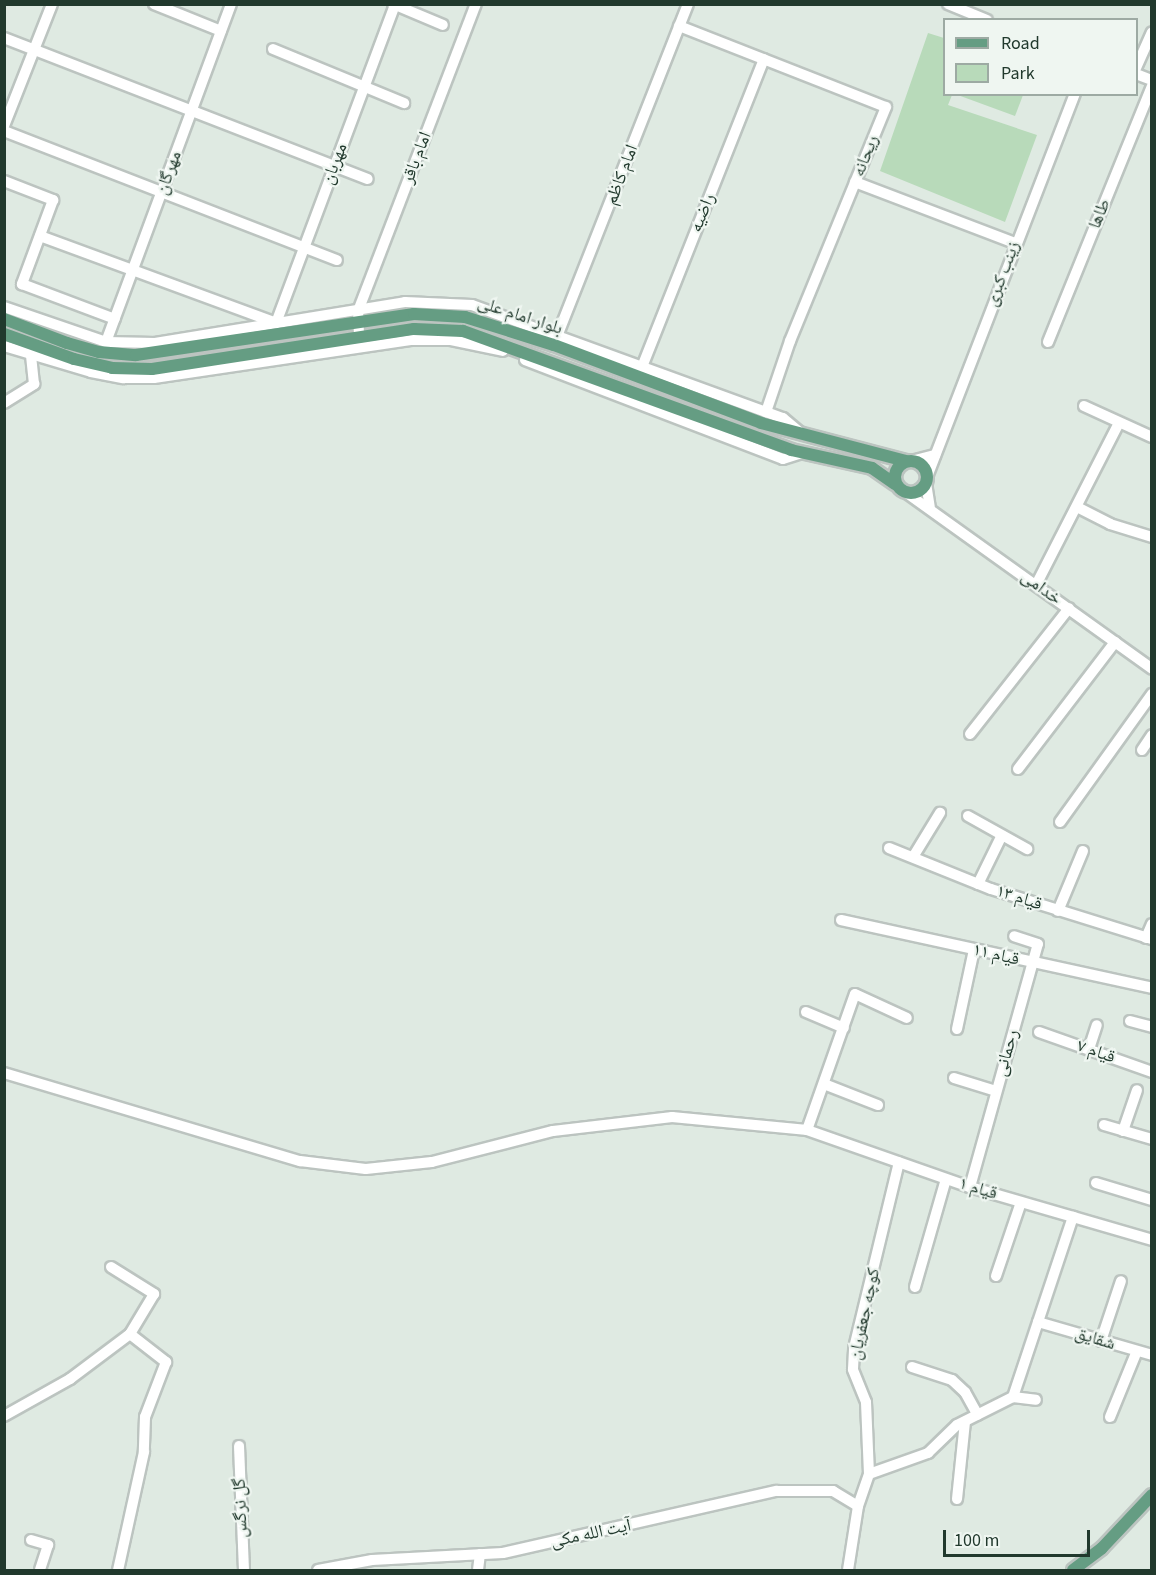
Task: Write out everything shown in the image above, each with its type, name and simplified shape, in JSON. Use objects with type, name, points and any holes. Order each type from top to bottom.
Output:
[{"type":"main road","name":"بلوار امام علی","points":[[4,319],[67,343],[99,352],[136,355],[358,317],[414,314],[465,317],[556,340],[806,437],[908,461]]},
{"type":"main road","name":"بلوار امام علی","points":[[4,334],[74,359],[112,368],[152,369],[414,329],[464,331],[552,366],[801,453],[872,468],[895,484]]},
{"type":"main road","points":[[801,453],[806,437]]},
{"type":"main road","points":[[908,461],[925,469],[927,480],[919,491],[908,494],[895,484],[898,466],[908,461]]},
{"type":"main road","points":[[1072,1570],[1108,1542],[1152,1495]]},
{"type":"street","points":[[4,126],[52,4]]},
{"type":"street","points":[[154,4],[221,31]]},
{"type":"street","name":"مهرگان","points":[[106,342],[231,4]]},
{"type":"street","name":"امام باقر","points":[[358,317],[477,4]]},
{"type":"street","name":"امام کاظم","points":[[556,340],[688,4]]},
{"type":"street","points":[[948,4],[982,18]]},
{"type":"street","points":[[394,5],[443,25]]},
{"type":"street","name":"مهربان","points":[[276,323],[394,5]]},
{"type":"street","name":"ریحانه","points":[[679,26],[886,107],[766,412]]},
{"type":"street","points":[[1138,66],[1152,32]]},
{"type":"street","points":[[4,38],[368,179]]},
{"type":"street","points":[[273,49],[404,103]]},
{"type":"street","name":"راضیه","points":[[642,367],[764,58]]},
{"type":"street","points":[[1138,74],[1152,80]]},
{"type":"street","name":"طاها","points":[[1048,342],[1152,86]]},
{"type":"street","name":"زینب کبری","points":[[927,480],[1015,243],[1074,96]]},
{"type":"street","points":[[4,131],[337,260]]},
{"type":"street","points":[[4,181],[53,200],[22,284],[115,319]]},
{"type":"street","points":[[855,182],[1015,243]]},
{"type":"street","points":[[40,236],[276,323]]},
{"type":"street","points":[[4,307],[71,333],[106,342],[155,343],[276,323],[358,317],[359,336]]},
{"type":"street","points":[[4,346],[31,356],[112,376],[154,378],[412,340],[451,340],[498,349],[552,366]]},
{"type":"street","points":[[556,340],[642,367],[783,418],[806,437]]},
{"type":"street","points":[[4,404],[34,384],[31,356]]},
{"type":"street","points":[[1084,406],[1152,437]]},
{"type":"street","points":[[1035,585],[1119,423]]},
{"type":"street","points":[[908,461],[935,454]]},
{"type":"street","points":[[927,480],[930,507]]},
{"type":"street","name":"خدامی","points":[[908,494],[930,507],[1152,669]]},
{"type":"street","points":[[1077,507],[1110,524],[1152,537]]},
{"type":"street","points":[[970,734],[1069,608]]},
{"type":"street","points":[[1018,769],[1116,642]]},
{"type":"street","points":[[1060,822],[1152,694]]},
{"type":"street","points":[[1142,750],[1152,735]]},
{"type":"street","points":[[913,857],[940,813]]},
{"type":"street","points":[[968,816],[1001,837],[1027,849]]},
{"type":"street","points":[[978,884],[1001,837]]},
{"type":"street","name":"قیام ۱۳","points":[[890,848],[978,884],[1149,939]]},
{"type":"street","points":[[1058,911],[1083,850]]},
{"type":"street","name":"قیام ۱۱","points":[[841,920],[1152,988]]},
{"type":"street","points":[[1149,939],[1152,924]]},
{"type":"street","name":"رحمانی","points":[[970,1187],[1038,944],[1014,936]]},
{"type":"street","points":[[957,1029],[974,950]]},
{"type":"street","points":[[807,1130],[855,994],[907,1018]]},
{"type":"street","points":[[806,1012],[844,1028]]},
{"type":"street","points":[[1130,1022],[1152,1027]]},
{"type":"street","points":[[1089,1049],[1097,1025]]},
{"type":"street","name":"قیام ۷","points":[[1039,1032],[1152,1072]]},
{"type":"street","name":"قیام ۱","points":[[4,1073],[300,1161],[366,1169],[432,1162],[553,1131],[672,1117],[807,1130],[970,1187],[1152,1240]]},
{"type":"street","points":[[954,1078],[996,1091]]},
{"type":"street","points":[[824,1084],[878,1105]]},
{"type":"street","points":[[1123,1131],[1137,1090]]},
{"type":"street","points":[[1104,1125],[1152,1139]]},
{"type":"street","name":"کوچه جعفریان","points":[[848,1570],[858,1506],[869,1474],[866,1402],[853,1369],[854,1348],[899,1162]]},
{"type":"street","points":[[915,1287],[946,1179]]},
{"type":"street","points":[[1096,1183],[1152,1200]]},
{"type":"street","points":[[996,1276],[1021,1202]]},
{"type":"street","points":[[1013,1397],[1073,1217]]},
{"type":"street","points":[[4,1416],[70,1379],[130,1334],[154,1294],[111,1267]]},
{"type":"street","points":[[1101,1341],[1121,1281]]},
{"type":"street","name":"شقایق","points":[[1038,1322],[1152,1355]]},
{"type":"street","points":[[118,1570],[144,1452],[145,1416],[166,1362],[130,1334]]},
{"type":"street","points":[[1110,1417],[1137,1352]]},
{"type":"street","points":[[912,1367],[952,1380],[965,1392],[978,1415]]},
{"type":"street","points":[[869,1474],[928,1453],[965,1421],[1013,1397],[1036,1400]]},
{"type":"street","points":[[957,1499],[965,1421]]},
{"type":"street","name":"گل نرگس","points":[[239,1446],[243,1570]]},
{"type":"street","name":"آیت الله مکی","points":[[318,1570],[372,1560],[503,1553],[777,1491],[833,1491],[858,1506]]},
{"type":"street","points":[[31,1539],[48,1545],[40,1570]]},
{"type":"street","points":[[478,1570],[480,1554]]},
{"type":"green space","points":[[928,33],[943,38],[943,96],[952,96],[948,105],[1037,135],[1005,222],[880,171]]},
{"type":"green space","points":[[960,96],[1023,96],[1015,116]]}]
